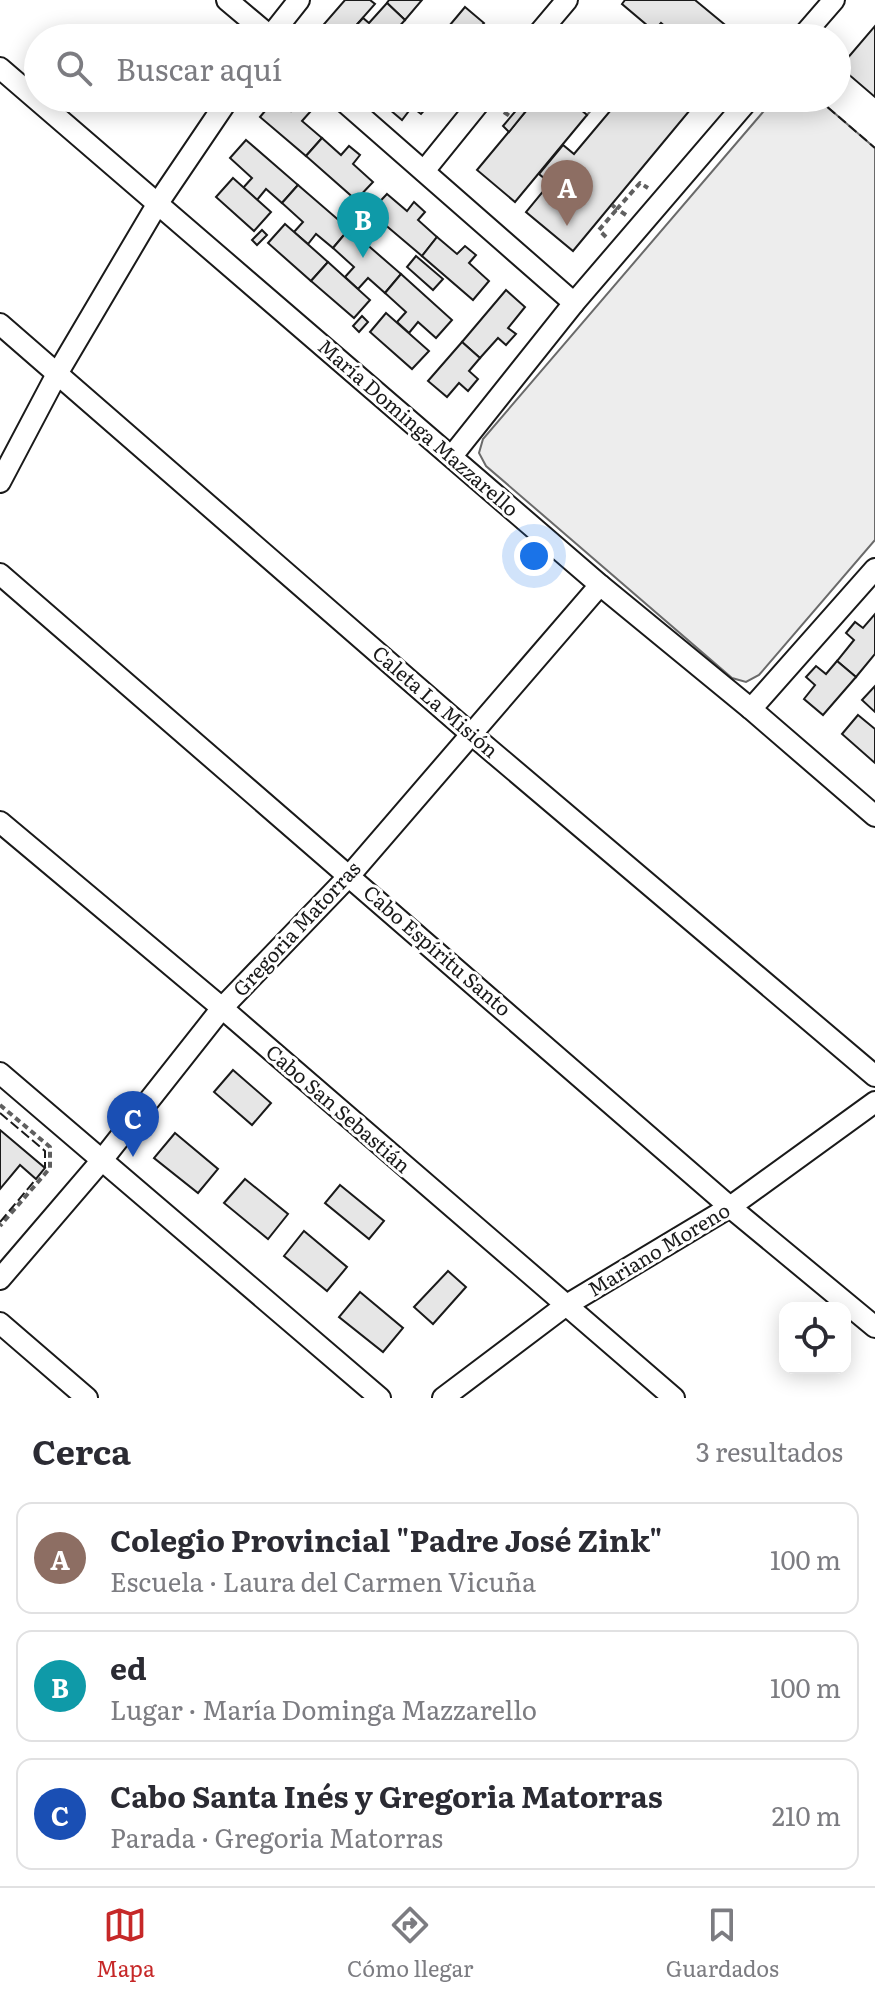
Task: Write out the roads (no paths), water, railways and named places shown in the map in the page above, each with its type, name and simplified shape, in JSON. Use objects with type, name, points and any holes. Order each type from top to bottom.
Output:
[{"type":"street","points":[[227,0],[255,24]]},
{"type":"street","points":[[281,24],[299,0]]},
{"type":"street","points":[[547,24],[567,0]]},
{"type":"street","points":[[813,24],[832,1]]},
{"type":"street","name":"María Dominga Mazzarello","points":[[0,68],[24,89]]},
{"type":"street","name":"María Dominga Mazzarello","points":[[51,112],[600,585],[875,816]]},
{"type":"street","points":[[0,482],[57,374],[158,203],[220,112]]},
{"type":"street","points":[[356,112],[574,303]]},
{"type":"street","points":[[424,171],[472,112]]},
{"type":"street","points":[[452,456],[574,303],[738,112]]},
{"type":"street","name":"Caleta La Misión","points":[[0,324],[470,733],[875,1076]]},
{"type":"street","points":[[751,709],[875,569]]},
{"type":"street","name":"Cabo Espíritu Santo","points":[[0,574],[730,1207],[875,1327]]},
{"type":"street","name":"Gregoria Matorras","points":[[0,1279],[102,1160],[222,1008],[350,875],[600,585]]},
{"type":"street","name":"Cabo San Sebastián","points":[[0,822],[222,1008],[674,1398]]},
{"type":"street","points":[[0,1073],[380,1398]]},
{"type":"street","name":"Mariano Moreno","points":[[443,1398],[565,1306],[730,1207],[875,1102]]},
{"type":"street","points":[[0,1323],[87,1398]]},
{"type":"place","name":"Colegio Provincial \"Padre José Zink\"","points":[[567,226]]},
{"type":"place","name":"ed","points":[[363,258]]},
{"type":"place","name":"Cabo Santa Inés y Gregoria Matorras","points":[[133,1157]]}]
